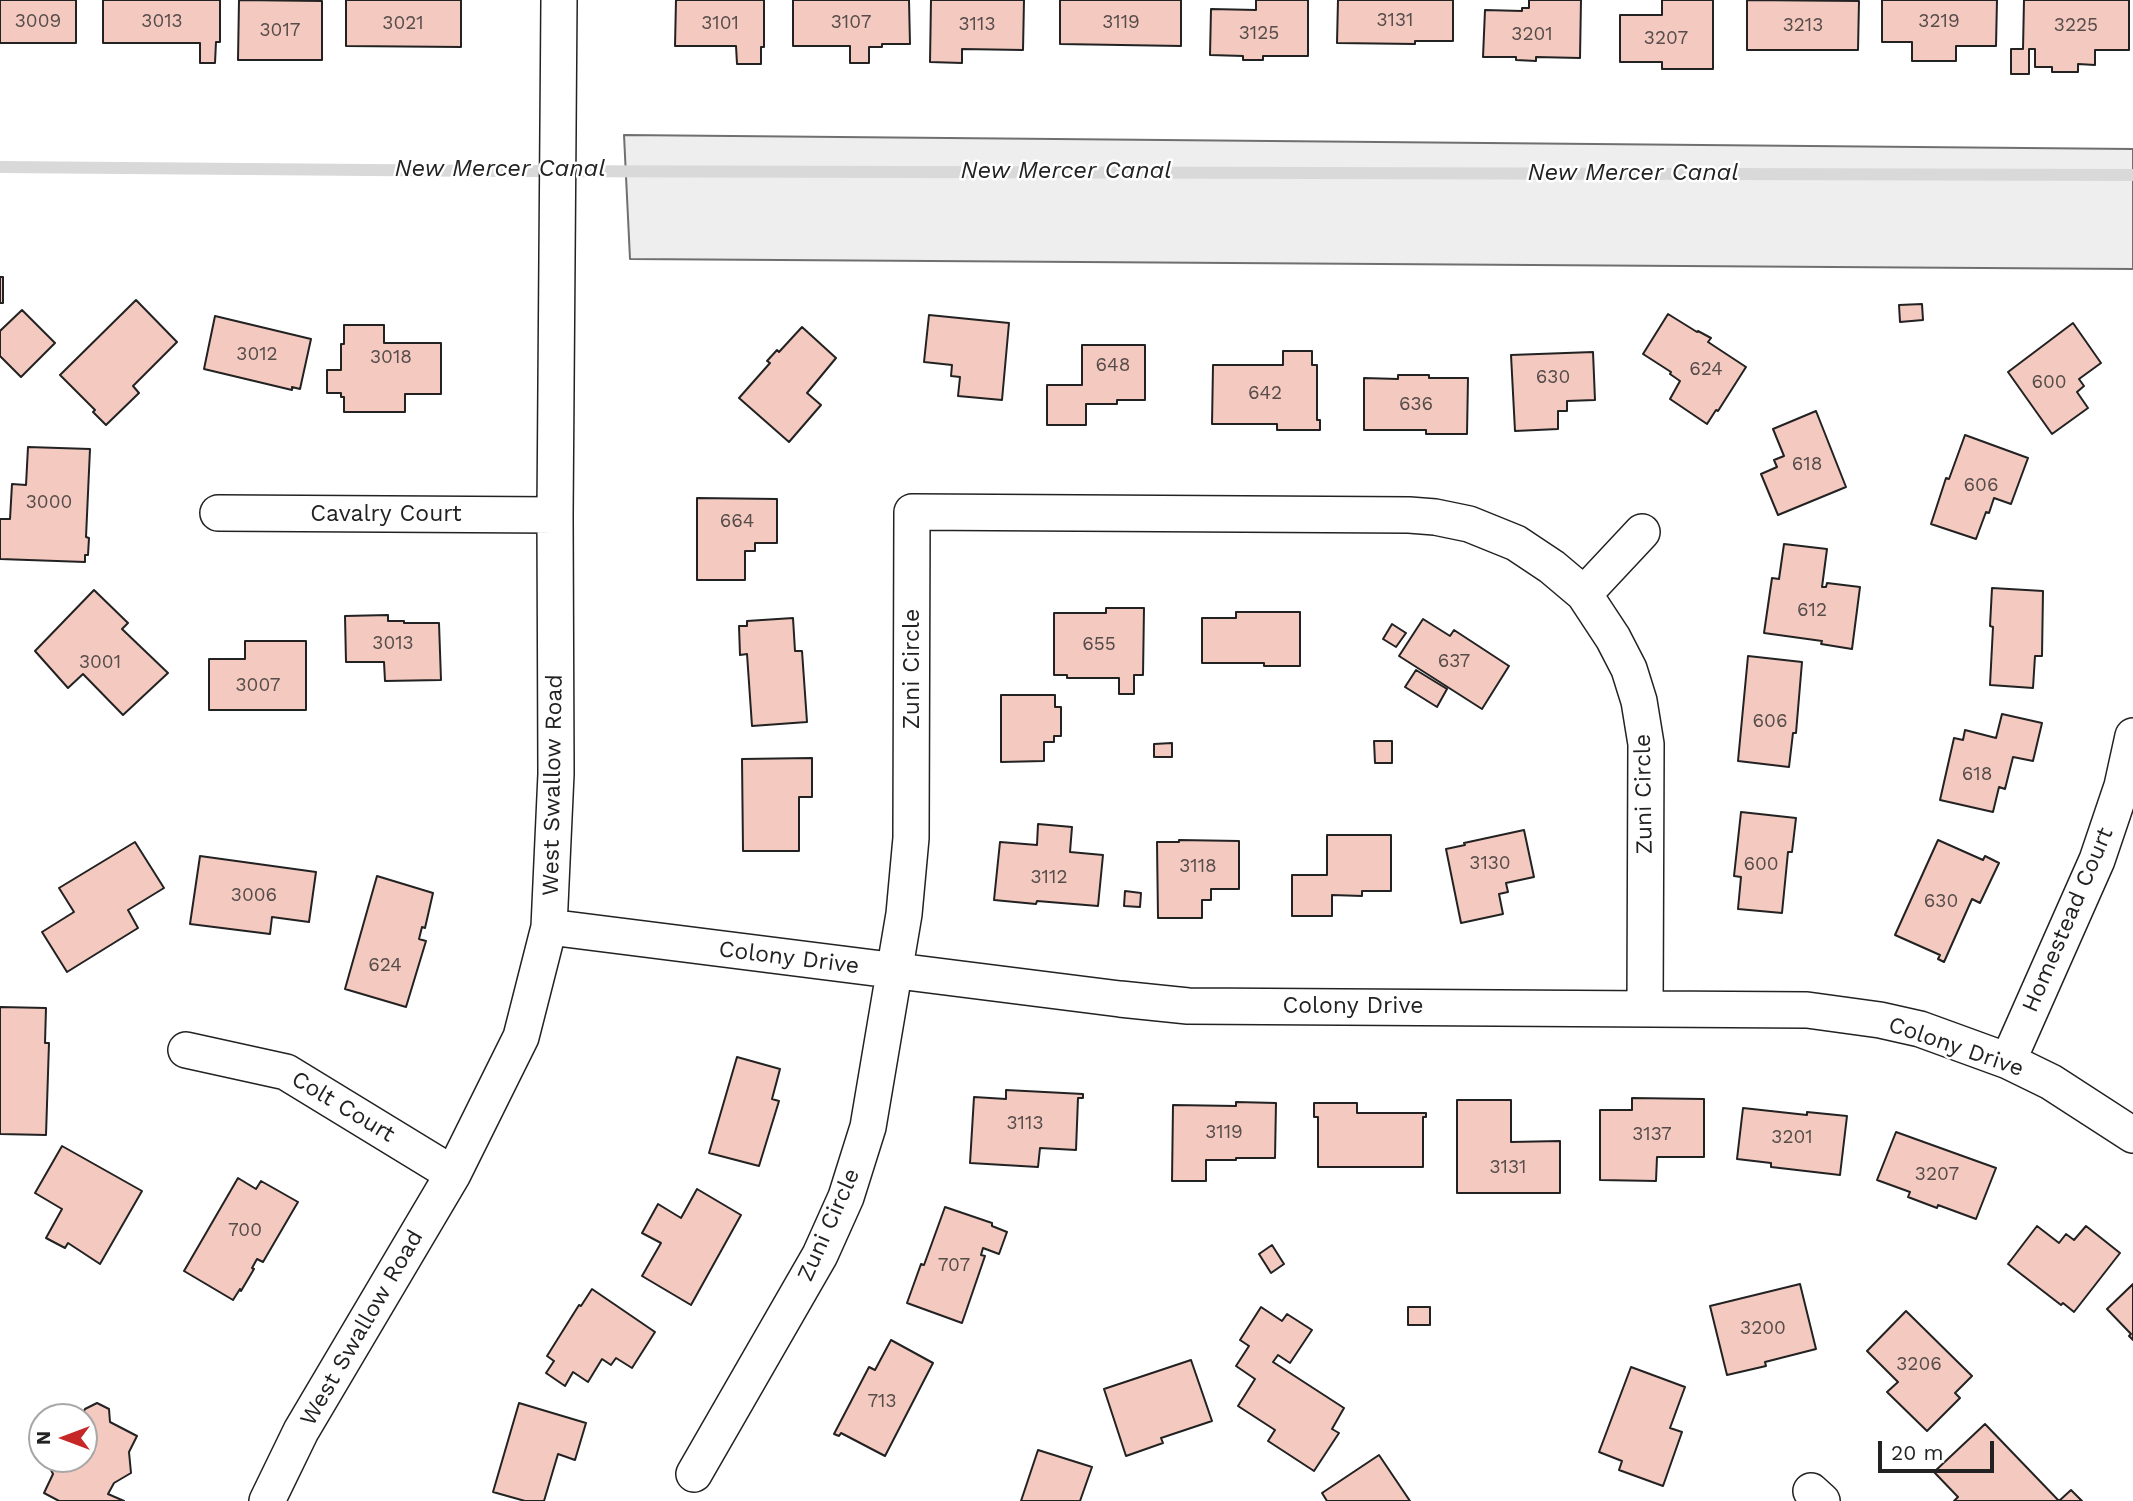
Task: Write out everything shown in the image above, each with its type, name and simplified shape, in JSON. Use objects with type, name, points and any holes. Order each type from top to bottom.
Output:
[{"type":"street","name":"West Swallow Road","points":[[267,1501],[301,1432],[453,1174],[521,1037],[549,928],[556,774],[559,0]]},
{"type":"street","name":"Zuni Circle","points":[[694,1474],[820,1255],[846,1197],[868,1127],[904,914],[911,838],[912,512],[1435,517],[1469,524],[1516,543],[1552,567],[1584,594],[1613,638],[1629,669],[1639,701],[1646,744],[1645,1007]]},
{"type":"street","name":"Cavalry Court","points":[[218,513],[555,515]]},
{"type":"street","points":[[1584,594],[1642,532]]},
{"type":"street","name":"Homestead Court","points":[[2008,1061],[2097,860],[2122,786],[2133,736]]},
{"type":"street","name":"Colony Drive","points":[[549,928],[1188,1006],[1807,1010],[1880,1020],[1920,1029],[2008,1061],[2051,1082],[2133,1135]]},
{"type":"street","name":"Colt Court","points":[[186,1049],[286,1072],[453,1174]]},
{"type":"shaded area","points":[[624,135],[2133,149],[2133,269],[630,259]]},
{"type":"building","points":[[0,0],[76,0],[76,43],[0,43]]},
{"type":"building","points":[[103,0],[220,0],[220,42],[216,42],[215,63],[200,63],[200,43],[103,43]]},
{"type":"building","points":[[239,0],[322,1],[322,60],[238,60]]},
{"type":"building","points":[[346,0],[461,0],[461,47],[346,46]]},
{"type":"building","points":[[676,0],[764,0],[764,47],[761,47],[761,64],[737,64],[736,46],[675,46]]},
{"type":"building","points":[[793,0],[909,0],[910,44],[869,47],[869,63],[850,63],[850,46],[793,46]]},
{"type":"building","points":[[931,0],[1024,0],[1023,50],[962,49],[962,63],[930,62]]},
{"type":"building","points":[[1060,0],[1181,0],[1181,46],[1060,44]]},
{"type":"building","points":[[1256,0],[1308,0],[1308,56],[1263,56],[1263,60],[1243,60],[1243,56],[1210,55],[1211,9],[1256,10]]},
{"type":"building","points":[[1338,0],[1453,0],[1453,41],[1415,41],[1415,44],[1337,43]]},
{"type":"building","points":[[1529,0],[1581,0],[1580,58],[1536,57],[1536,61],[1516,60],[1516,57],[1483,57],[1485,10],[1522,11],[1522,8],[1529,8]]},
{"type":"building","points":[[1662,0],[1713,0],[1713,69],[1662,69],[1662,62],[1620,62],[1620,15],[1662,15]]},
{"type":"building","points":[[1747,0],[1859,1],[1858,50],[1747,50]]},
{"type":"building","points":[[1882,0],[1997,0],[1996,46],[1956,46],[1956,61],[1912,61],[1912,42],[1882,42]]},
{"type":"building","points":[[2024,0],[2129,0],[2129,50],[2095,50],[2095,65],[2078,64],[2078,72],[2052,72],[2052,67],[2035,67],[2035,49],[2029,49],[2029,74],[2011,74],[2011,49],[2023,49]]},
{"type":"building","points":[[0,277],[3,277],[3,303],[0,303]]},
{"type":"building","points":[[136,300],[177,342],[133,386],[139,393],[106,425],[60,375]]},
{"type":"building","points":[[1922,304],[1923,320],[1900,322],[1899,305]]},
{"type":"building","points":[[22,310],[55,343],[21,377],[0,356],[0,331]]},
{"type":"building","points":[[1668,314],[1711,338],[1708,342],[1746,367],[1707,424],[1670,399],[1680,381],[1643,354]]},
{"type":"building","points":[[929,315],[1009,323],[1002,400],[958,396],[960,377],[951,376],[952,365],[924,362]]},
{"type":"building","points":[[215,316],[311,339],[300,389],[292,387],[292,390],[204,369]]},
{"type":"building","points":[[2073,323],[2101,363],[2079,379],[2084,386],[2077,392],[2088,408],[2052,434],[2008,372]]},
{"type":"building","points":[[344,325],[384,325],[384,343],[441,343],[441,394],[405,394],[405,412],[344,412],[344,397],[341,397],[341,393],[327,393],[327,370],[341,370]]},
{"type":"building","points":[[802,327],[836,358],[807,393],[821,405],[789,442],[739,398],[770,363],[767,361]]},
{"type":"building","points":[[1082,345],[1145,345],[1145,400],[1086,404],[1086,425],[1047,425],[1047,385],[1082,385]]},
{"type":"building","points":[[1283,351],[1312,351],[1312,365],[1317,365],[1317,420],[1320,420],[1320,430],[1277,430],[1277,424],[1212,424],[1213,365],[1283,365]]},
{"type":"building","points":[[1593,352],[1595,400],[1567,401],[1567,411],[1558,411],[1558,429],[1515,431],[1511,355]]},
{"type":"building","points":[[1398,375],[1468,378],[1467,434],[1426,434],[1426,430],[1364,430],[1364,378],[1398,379]]},
{"type":"building","points":[[1816,411],[1846,487],[1778,515],[1761,474],[1777,467],[1774,460],[1784,456],[1773,429]]},
{"type":"building","points":[[1965,435],[2028,458],[2011,504],[1994,498],[1976,539],[1931,524],[1946,478],[1949,479]]},
{"type":"building","points":[[28,447],[90,449],[86,537],[89,538],[85,562],[0,559],[0,519],[10,519],[12,484],[26,485]]},
{"type":"building","points":[[697,498],[777,499],[777,543],[755,543],[755,551],[745,551],[745,580],[697,580]]},
{"type":"building","points":[[1784,544],[1827,549],[1822,587],[1826,587],[1827,583],[1860,587],[1852,649],[1821,644],[1822,641],[1764,633],[1772,578],[1779,579]]},
{"type":"building","points":[[1992,588],[2043,591],[2042,656],[2035,656],[2033,688],[1990,685]]},
{"type":"building","points":[[94,590],[128,623],[122,629],[168,673],[123,715],[83,674],[68,688],[35,651]]},
{"type":"building","points":[[1106,608],[1144,608],[1143,675],[1134,675],[1134,694],[1119,694],[1119,678],[1067,678],[1067,675],[1054,675],[1054,613],[1106,613]]},
{"type":"building","points":[[1236,612],[1300,612],[1300,666],[1202,663],[1202,618],[1236,618]]},
{"type":"building","points":[[388,615],[388,621],[439,623],[441,680],[385,681],[384,662],[346,662],[345,616]]},
{"type":"building","points":[[793,618],[795,651],[802,651],[807,722],[752,726],[747,654],[740,655],[739,626],[747,626],[747,621]]},
{"type":"building","points":[[1423,619],[1450,636],[1454,630],[1509,666],[1482,709],[1399,656]]},
{"type":"building","points":[[1392,624],[1406,633],[1396,647],[1383,639]]},
{"type":"building","points":[[245,641],[306,641],[306,710],[209,710],[209,659],[245,659]]},
{"type":"building","points":[[1748,656],[1802,662],[1796,733],[1793,733],[1789,767],[1738,761]]},
{"type":"building","points":[[1416,670],[1447,689],[1437,707],[1405,687]]},
{"type":"building","points":[[1001,695],[1055,695],[1055,707],[1061,707],[1061,736],[1054,736],[1054,742],[1044,742],[1044,761],[1001,762]]},
{"type":"building","points":[[2002,714],[2042,723],[2033,761],[2013,757],[2005,789],[1999,787],[1993,812],[1940,800],[1954,738],[1963,740],[1965,730],[1996,738]]},
{"type":"building","points":[[1374,741],[1392,741],[1392,763],[1375,763]]},
{"type":"building","points":[[1172,743],[1172,757],[1154,757],[1154,744]]},
{"type":"building","points":[[812,758],[812,797],[799,797],[799,851],[743,851],[742,759]]},
{"type":"building","points":[[1741,812],[1796,818],[1792,852],[1788,852],[1782,913],[1738,909],[1741,877],[1734,876]]},
{"type":"building","points":[[1038,824],[1072,827],[1070,852],[1103,855],[1098,906],[994,900],[1000,842],[1037,845]]},
{"type":"building","points":[[1524,830],[1534,877],[1506,883],[1508,892],[1499,894],[1503,914],[1461,923],[1446,849]]},
{"type":"building","points":[[1327,835],[1391,835],[1391,891],[1362,891],[1362,896],[1332,895],[1332,916],[1292,916],[1292,875],[1327,875]]},
{"type":"building","points":[[1938,840],[1983,860],[1985,856],[1999,863],[1980,903],[1972,899],[1944,962],[1938,959],[1940,955],[1895,935]]},
{"type":"building","points":[[1239,841],[1239,889],[1211,889],[1211,900],[1202,900],[1202,918],[1158,918],[1157,842]]},
{"type":"building","points":[[135,842],[164,888],[128,910],[138,928],[67,972],[42,932],[74,912],[59,888]]},
{"type":"building","points":[[200,856],[316,872],[309,922],[272,917],[270,934],[190,924]]},
{"type":"building","points":[[377,876],[433,893],[425,928],[422,927],[419,939],[426,941],[406,1007],[345,989]]},
{"type":"building","points":[[1125,891],[1141,893],[1140,907],[1124,906]]},
{"type":"building","points":[[0,1007],[46,1008],[45,1043],[49,1043],[46,1135],[0,1134]]},
{"type":"building","points":[[737,1057],[780,1069],[772,1099],[779,1101],[759,1166],[709,1153]]},
{"type":"building","points":[[1006,1090],[1083,1094],[1083,1098],[1078,1098],[1076,1150],[1040,1148],[1038,1167],[970,1163],[974,1097],[1006,1099]]},
{"type":"building","points":[[1632,1098],[1704,1099],[1704,1157],[1657,1157],[1656,1181],[1600,1180],[1600,1110],[1632,1110]]},
{"type":"building","points":[[1457,1100],[1511,1100],[1511,1142],[1560,1141],[1560,1193],[1457,1193]]},
{"type":"building","points":[[1236,1102],[1276,1103],[1275,1158],[1206,1160],[1206,1181],[1172,1181],[1173,1105],[1236,1106]]},
{"type":"building","points":[[1314,1103],[1357,1103],[1357,1113],[1426,1113],[1426,1117],[1423,1117],[1423,1167],[1318,1167],[1318,1117],[1314,1117]]},
{"type":"building","points":[[1743,1108],[1847,1116],[1840,1175],[1771,1167],[1771,1163],[1737,1159]]},
{"type":"building","points":[[1896,1132],[1996,1168],[1976,1219],[1908,1197],[1910,1192],[1877,1180]]},
{"type":"building","points":[[62,1146],[142,1191],[100,1264],[68,1243],[65,1248],[46,1238],[62,1209],[35,1193]]},
{"type":"building","points":[[238,1178],[256,1189],[261,1181],[298,1202],[263,1262],[257,1259],[252,1268],[254,1269],[233,1300],[184,1271]]},
{"type":"building","points":[[697,1189],[741,1215],[691,1305],[642,1276],[661,1243],[642,1233],[658,1204],[681,1218]]},
{"type":"building","points":[[945,1207],[992,1223],[992,1226],[1007,1232],[999,1254],[983,1248],[981,1255],[985,1256],[962,1323],[907,1303]]},
{"type":"building","points":[[2037,1226],[2059,1243],[2066,1234],[2074,1240],[2086,1226],[2120,1253],[2074,1312],[2008,1264]]},
{"type":"building","points":[[1272,1245],[1284,1264],[1271,1273],[1259,1254]]},
{"type":"building","points":[[1800,1284],[1816,1349],[1765,1362],[1766,1366],[1727,1375],[1710,1306]]},
{"type":"building","points":[[2133,1284],[2133,1340],[2129,1336],[2131,1334],[2107,1309]]},
{"type":"building","points":[[592,1289],[655,1332],[632,1368],[616,1358],[611,1365],[602,1359],[588,1382],[573,1372],[565,1386],[546,1373],[554,1361],[547,1356]]},
{"type":"building","points":[[1261,1307],[1282,1321],[1287,1314],[1312,1330],[1290,1363],[1278,1355],[1273,1362],[1344,1408],[1332,1429],[1339,1433],[1314,1471],[1268,1441],[1275,1430],[1238,1406],[1255,1379],[1236,1366],[1249,1346],[1240,1340]]},
{"type":"building","points":[[1408,1307],[1430,1307],[1430,1325],[1408,1325]]},
{"type":"building","points":[[1906,1311],[1972,1376],[1955,1393],[1960,1398],[1927,1431],[1887,1392],[1898,1382],[1867,1351]]},
{"type":"building","points":[[891,1340],[933,1363],[885,1456],[841,1433],[839,1436],[834,1434],[869,1367],[875,1370]]},
{"type":"building","points":[[1191,1360],[1212,1421],[1161,1438],[1163,1443],[1126,1456],[1104,1389]]},
{"type":"building","points":[[1631,1367],[1685,1387],[1670,1428],[1682,1432],[1663,1486],[1619,1470],[1622,1461],[1599,1452]]},
{"type":"building","points":[[519,1403],[586,1423],[575,1460],[558,1454],[544,1501],[525,1501],[493,1492]]},
{"type":"building","points":[[98,1404],[109,1409],[110,1422],[137,1436],[129,1452],[131,1473],[114,1483],[108,1494],[124,1501],[59,1501],[44,1493],[53,1474],[98,1473]]},
{"type":"building","points":[[1985,1424],[2059,1501],[1954,1501],[1958,1497],[1934,1472]]},
{"type":"building","points":[[1038,1450],[1092,1467],[1080,1501],[1021,1501]]},
{"type":"building","points":[[1379,1455],[1410,1501],[1327,1501],[1322,1493]]},
{"type":"building","points":[[2071,1490],[2082,1501],[2059,1501]]},
{"type":"waterway","name":"New Mercer Canal","points":[[0,167],[492,171],[2133,175]]}]
